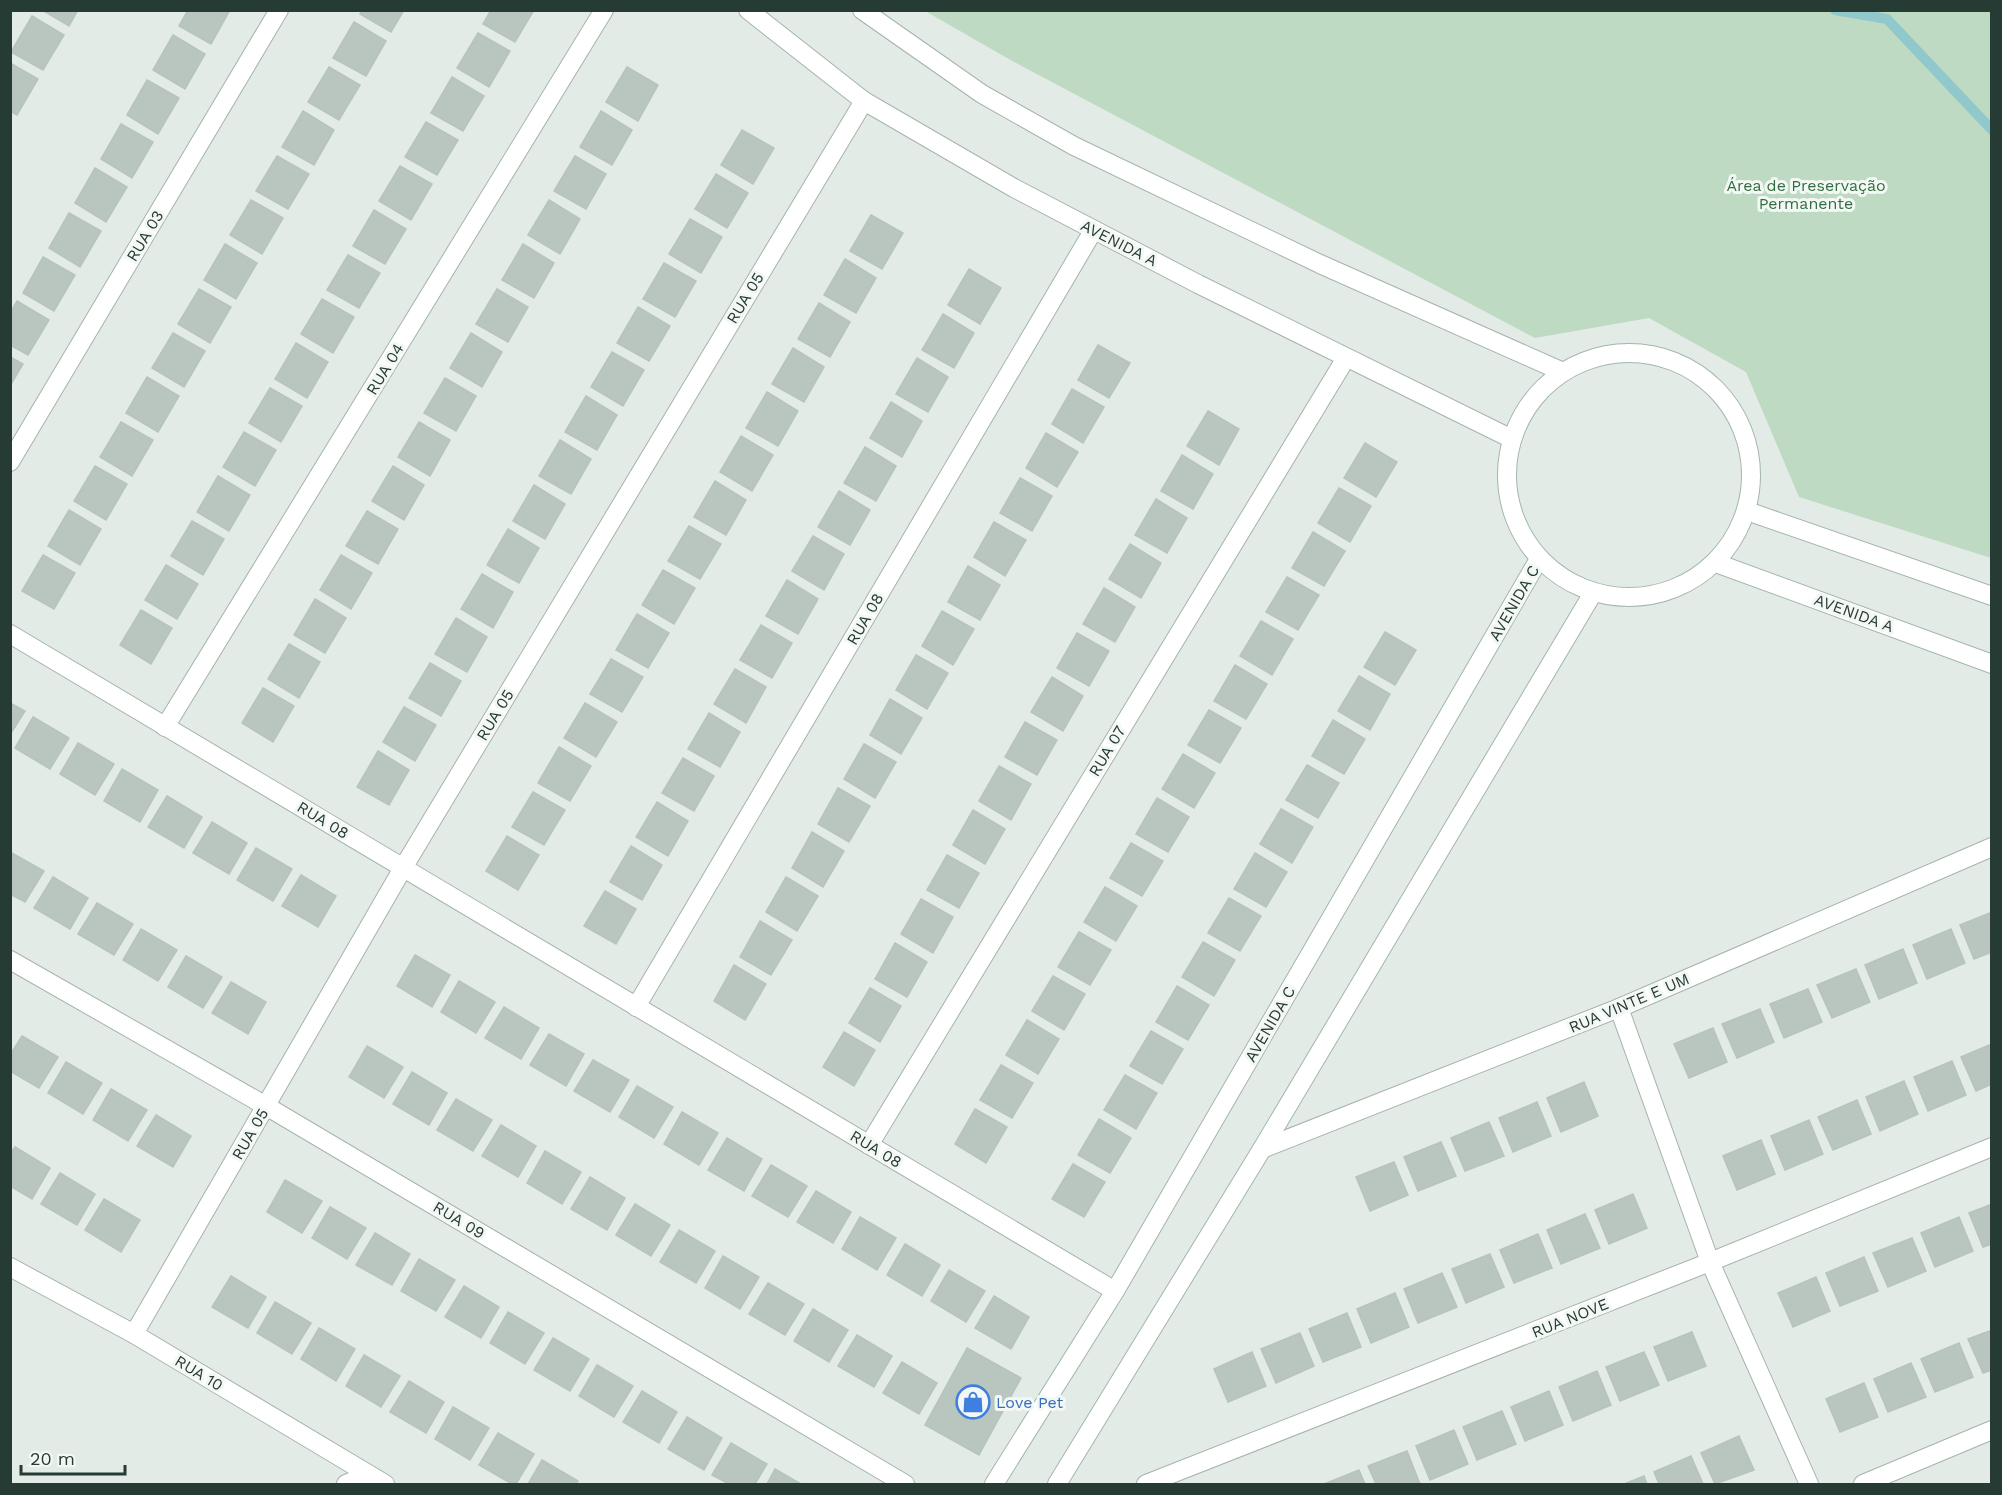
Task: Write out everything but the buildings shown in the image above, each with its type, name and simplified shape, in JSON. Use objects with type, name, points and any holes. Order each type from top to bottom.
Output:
[{"type":"street","name":"RUA 03","points":[[10,462],[279,10]]},
{"type":"street","name":"RUA 04","points":[[165,726],[604,10]]},
{"type":"street","name":"AVENIDA A","points":[[748,10],[864,101],[994,176],[1093,231],[1512,439]]},
{"type":"street","points":[[862,10],[982,94],[1074,146],[1320,264],[1563,372]]},
{"type":"street","name":"RUA 05","points":[[134,1334],[403,868],[864,101]]},
{"type":"street","name":"RUA 08","points":[[636,1007],[1093,231]]},
{"type":"street","name":"AVENIDA C","points":[[1641,353],[1680,364],[1713,386],[1738,418],[1751,456],[1748,511],[1739,532],[1716,563],[1680,588],[1637,598],[1593,593],[1564,579],[1539,559],[1521,533],[1509,502],[1506,470],[1512,439],[1524,412],[1541,389],[1563,372],[1601,356],[1641,353]]},
{"type":"street","name":"RUA 07","points":[[869,1145],[1346,358]]},
{"type":"street","points":[[1748,511],[1992,596]]},
{"type":"street","name":"AVENIDA C","points":[[994,1485],[1115,1291],[1539,559]]},
{"type":"street","name":"AVENIDA A","points":[[1716,563],[1992,664]]},
{"type":"street","points":[[1057,1485],[1262,1149],[1593,593]]},
{"type":"street","name":"RUA 08","points":[[10,634],[1115,1291]]},
{"type":"street","name":"RUA VINTE E UM","points":[[1262,1149],[1619,1008],[1992,847]]},
{"type":"street","name":"RUA 09","points":[[10,960],[266,1106],[905,1485]]},
{"type":"street","points":[[1619,1008],[1710,1262],[1809,1485]]},
{"type":"street","name":"RUA NOVE","points":[[1146,1485],[1710,1262],[1992,1147]]},
{"type":"street","name":"RUA 10","points":[[10,1266],[134,1334],[385,1485]]},
{"type":"street","points":[[1863,1485],[1992,1430]]},
{"type":"street","points":[[346,1485],[367,1474]]},
{"type":"green space","name":"Área de Preservação Permanente","points":[[925,11],[1991,11],[1991,558],[1799,497],[1746,372],[1649,318],[1535,338],[1014,62]]},
{"type":"waterway","points":[[1835,10],[1887,19],[1992,130]]},
{"type":"place","name":"Love Pet","points":[[973,1402]]}]
